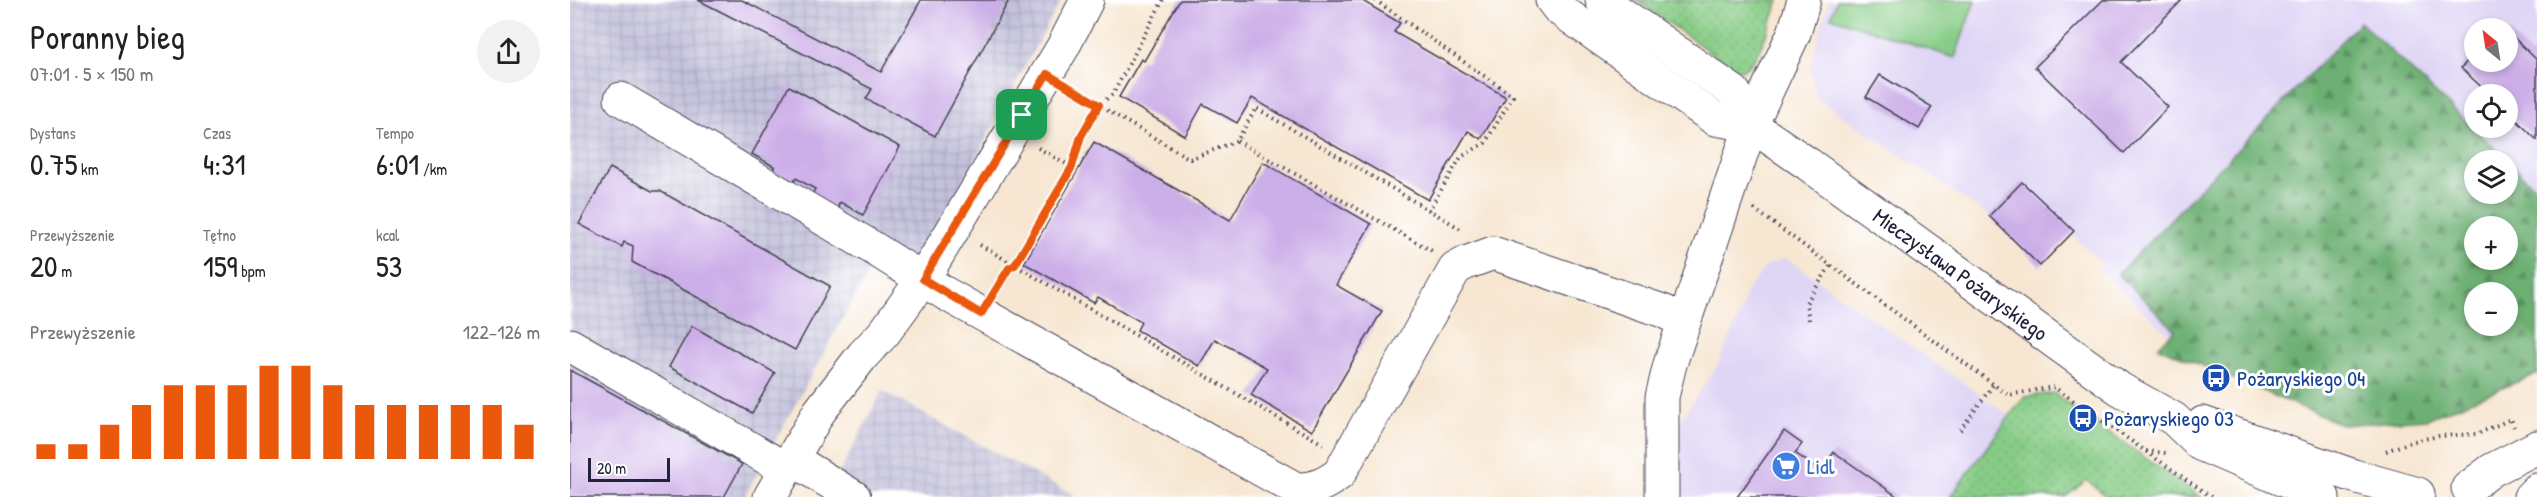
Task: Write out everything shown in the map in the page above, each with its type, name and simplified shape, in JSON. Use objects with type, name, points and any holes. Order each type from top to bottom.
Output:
[{"type":"street","points":[[770,497],[819,412],[863,355],[884,333],[923,279],[1047,74],[1087,0]]},
{"type":"street","name":"Mieczysława Pożaryskiego","points":[[1552,0],[1558,9],[1715,119],[1751,125],[1808,164],[2120,389],[2174,419],[2200,444],[2323,497]]},
{"type":"street","name":"Mieczysława Pożaryskiego","points":[[1602,0],[1734,92],[1751,125]]},
{"type":"street","points":[[1662,497],[1662,397],[1683,321],[1751,125],[1794,33],[1804,0]]},
{"type":"street","points":[[621,99],[981,314],[1296,489],[1308,490],[1324,484],[1339,474],[1455,269],[1466,263],[1493,253],[1663,311],[1683,321]]},
{"type":"street","points":[[570,345],[789,464],[855,497]]},
{"type":"street","name":"Mieczysława Pożaryskiego","points":[[2174,419],[2196,421],[2416,495]]},
{"type":"street","points":[[2416,495],[2442,484],[2474,493],[2492,470],[2531,450]]},
{"type":"street","points":[[2530,497],[2537,490]]},
{"type":"path","points":[[981,314],[1009,268],[1015,265],[1072,167],[1081,136],[1099,105],[1113,94],[1163,0]]},
{"type":"path","points":[[1375,0],[1513,96],[1485,143],[1461,157],[1429,210]]},
{"type":"path","points":[[1047,74],[1190,159],[1237,141],[1256,108],[1461,229]]},
{"type":"path","points":[[1237,141],[1434,252]]},
{"type":"path","points":[[1043,150],[1072,167]]},
{"type":"path","points":[[1728,192],[2008,395],[2054,387],[2211,497]]},
{"type":"path","points":[[980,244],[1332,449]]},
{"type":"path","points":[[1809,320],[1806,303],[1831,265]]},
{"type":"path","points":[[1960,430],[1994,384]]},
{"type":"path","points":[[2354,476],[2362,452],[2389,452],[2414,441],[2439,436],[2477,434],[2511,420],[2531,450]]},
{"type":"shaded area","points":[[570,0],[1061,0],[919,263],[883,246],[744,497],[570,497]]},
{"type":"shaded area","points":[[1829,0],[2537,0],[2537,374],[2427,419],[2268,387],[2170,335],[2099,269],[2103,265],[2072,234],[2040,266],[1989,216],[1816,98],[1810,67]]},
{"type":"shaded area","points":[[1786,258],[2010,416],[1950,497],[1674,497],[1678,424],[1717,366],[1739,317],[1746,292],[1766,266]]},
{"type":"shaded area","points":[[882,391],[1077,497],[827,497]]},
{"type":"green space","points":[[1636,0],[1779,0],[1759,51],[1748,67],[1741,70],[1734,69]]},
{"type":"green space","points":[[1837,0],[1975,0],[1955,58],[1831,17]]},
{"type":"green space","points":[[2360,22],[2464,120],[2464,138],[2484,138],[2496,150],[2464,150],[2464,204],[2518,204],[2518,171],[2537,189],[2537,374],[2427,419],[2343,425],[2158,347],[2175,330],[2118,274]]},
{"type":"green space","points":[[2054,393],[2075,410],[2071,417],[2088,430],[2094,422],[2201,497],[2107,497],[2087,480],[2065,497],[1950,497],[2024,397]]},
{"type":"building","points":[[698,0],[742,0],[881,72],[921,0],[1009,0],[935,136],[866,99],[872,89]]},
{"type":"building","points":[[1180,0],[1361,0],[1400,23],[1394,32],[1506,97],[1481,139],[1468,131],[1428,200],[1252,98],[1237,123],[1203,104],[1185,136],[1119,97],[1141,59],[1144,61]]},
{"type":"building","points":[[2103,0],[2182,0],[2121,62],[2168,107],[2124,153],[2035,67]]},
{"type":"building","points":[[2518,42],[2537,60],[2537,140],[2518,122],[2518,84],[2478,84],[2465,72],[2518,72]]},
{"type":"building","points":[[1880,75],[1932,107],[1919,129],[1866,97]]},
{"type":"building","points":[[789,86],[900,147],[863,215],[840,202],[837,209],[812,195],[815,189],[796,178],[794,182],[772,170],[775,167],[752,154]]},
{"type":"building","points":[[1094,142],[1230,220],[1263,162],[1371,224],[1336,285],[1382,311],[1312,431],[1251,395],[1267,368],[1215,339],[1199,366],[1137,330],[1141,322],[1098,297],[1094,303],[1024,263]]},
{"type":"building","points":[[610,168],[652,191],[660,191],[830,286],[795,350],[632,262],[633,246],[624,242],[622,247],[579,224]]},
{"type":"building","points":[[2022,182],[2074,231],[2040,266],[1989,216]]},
{"type":"building","points":[[692,326],[775,373],[752,413],[669,367]]},
{"type":"building","points":[[570,370],[742,464],[724,497],[570,497]]},
{"type":"building","name":"Lidl","points":[[1784,431],[1802,444],[1795,453],[1821,471],[1834,452],[1898,497],[1737,497]]},
{"type":"place","name":"Pożaryskiego 04","points":[[2216,378]]},
{"type":"place","name":"Pożaryskiego 03","points":[[2083,418]]},
{"type":"place","name":"Lidl","points":[[1786,466]]},
{"type":"route","points":[[1047,74],[1099,105],[1081,136],[1072,167],[1015,265],[1009,268],[981,314],[923,279],[1022,115],[1047,74]]}]
